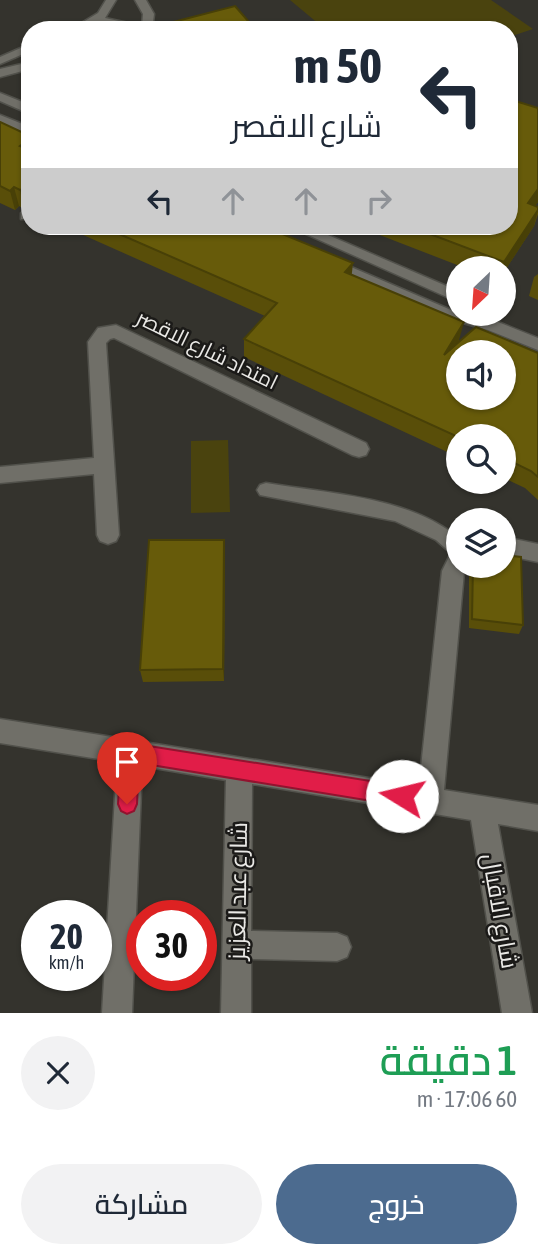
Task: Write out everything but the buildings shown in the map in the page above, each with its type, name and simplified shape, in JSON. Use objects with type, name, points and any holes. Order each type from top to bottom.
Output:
[{"type":"street","name":"امتداد شارع الاقصر","points":[[108,534],[97,342],[104,333],[116,331],[359,449]]},
{"type":"street","points":[[0,475],[106,466]]},
{"type":"street","points":[[516,549],[538,554]]},
{"type":"street","points":[[430,800],[452,578]]},
{"type":"street","points":[[0,731],[538,818]]},
{"type":"street","points":[[117,1013],[130,752]]},
{"type":"street","name":"شارع عبد العزيز","points":[[236,1013],[239,770]]},
{"type":"street","name":"شارع الاقبال","points":[[482,809],[517,1013]]},
{"type":"street","points":[[237,945],[337,947]]},
{"type":"lane","points":[[98,20],[108,10],[111,0]]},
{"type":"lane","points":[[140,0],[147,9],[149,21]]},
{"type":"lane","points":[[98,20],[103,21]]},
{"type":"lane","points":[[0,61],[21,51]]},
{"type":"lane","points":[[0,73],[21,67]]},
{"type":"lane","points":[[0,97],[21,106]]},
{"type":"lane","points":[[0,119],[21,128]]},
{"type":"lane","points":[[316,235],[446,292]]},
{"type":"lane","points":[[319,258],[446,313]]},
{"type":"lane","points":[[503,326],[538,344]]},
{"type":"lane","points":[[266,490],[412,518],[446,538]]},
{"type":"shaded area","points":[[290,0],[491,0],[533,29],[518,34],[518,21],[315,21]]},
{"type":"shaded area","points":[[228,440],[230,512],[191,513],[191,441]]},
{"type":"route","points":[[127,804],[130,752],[402,796]]}]
